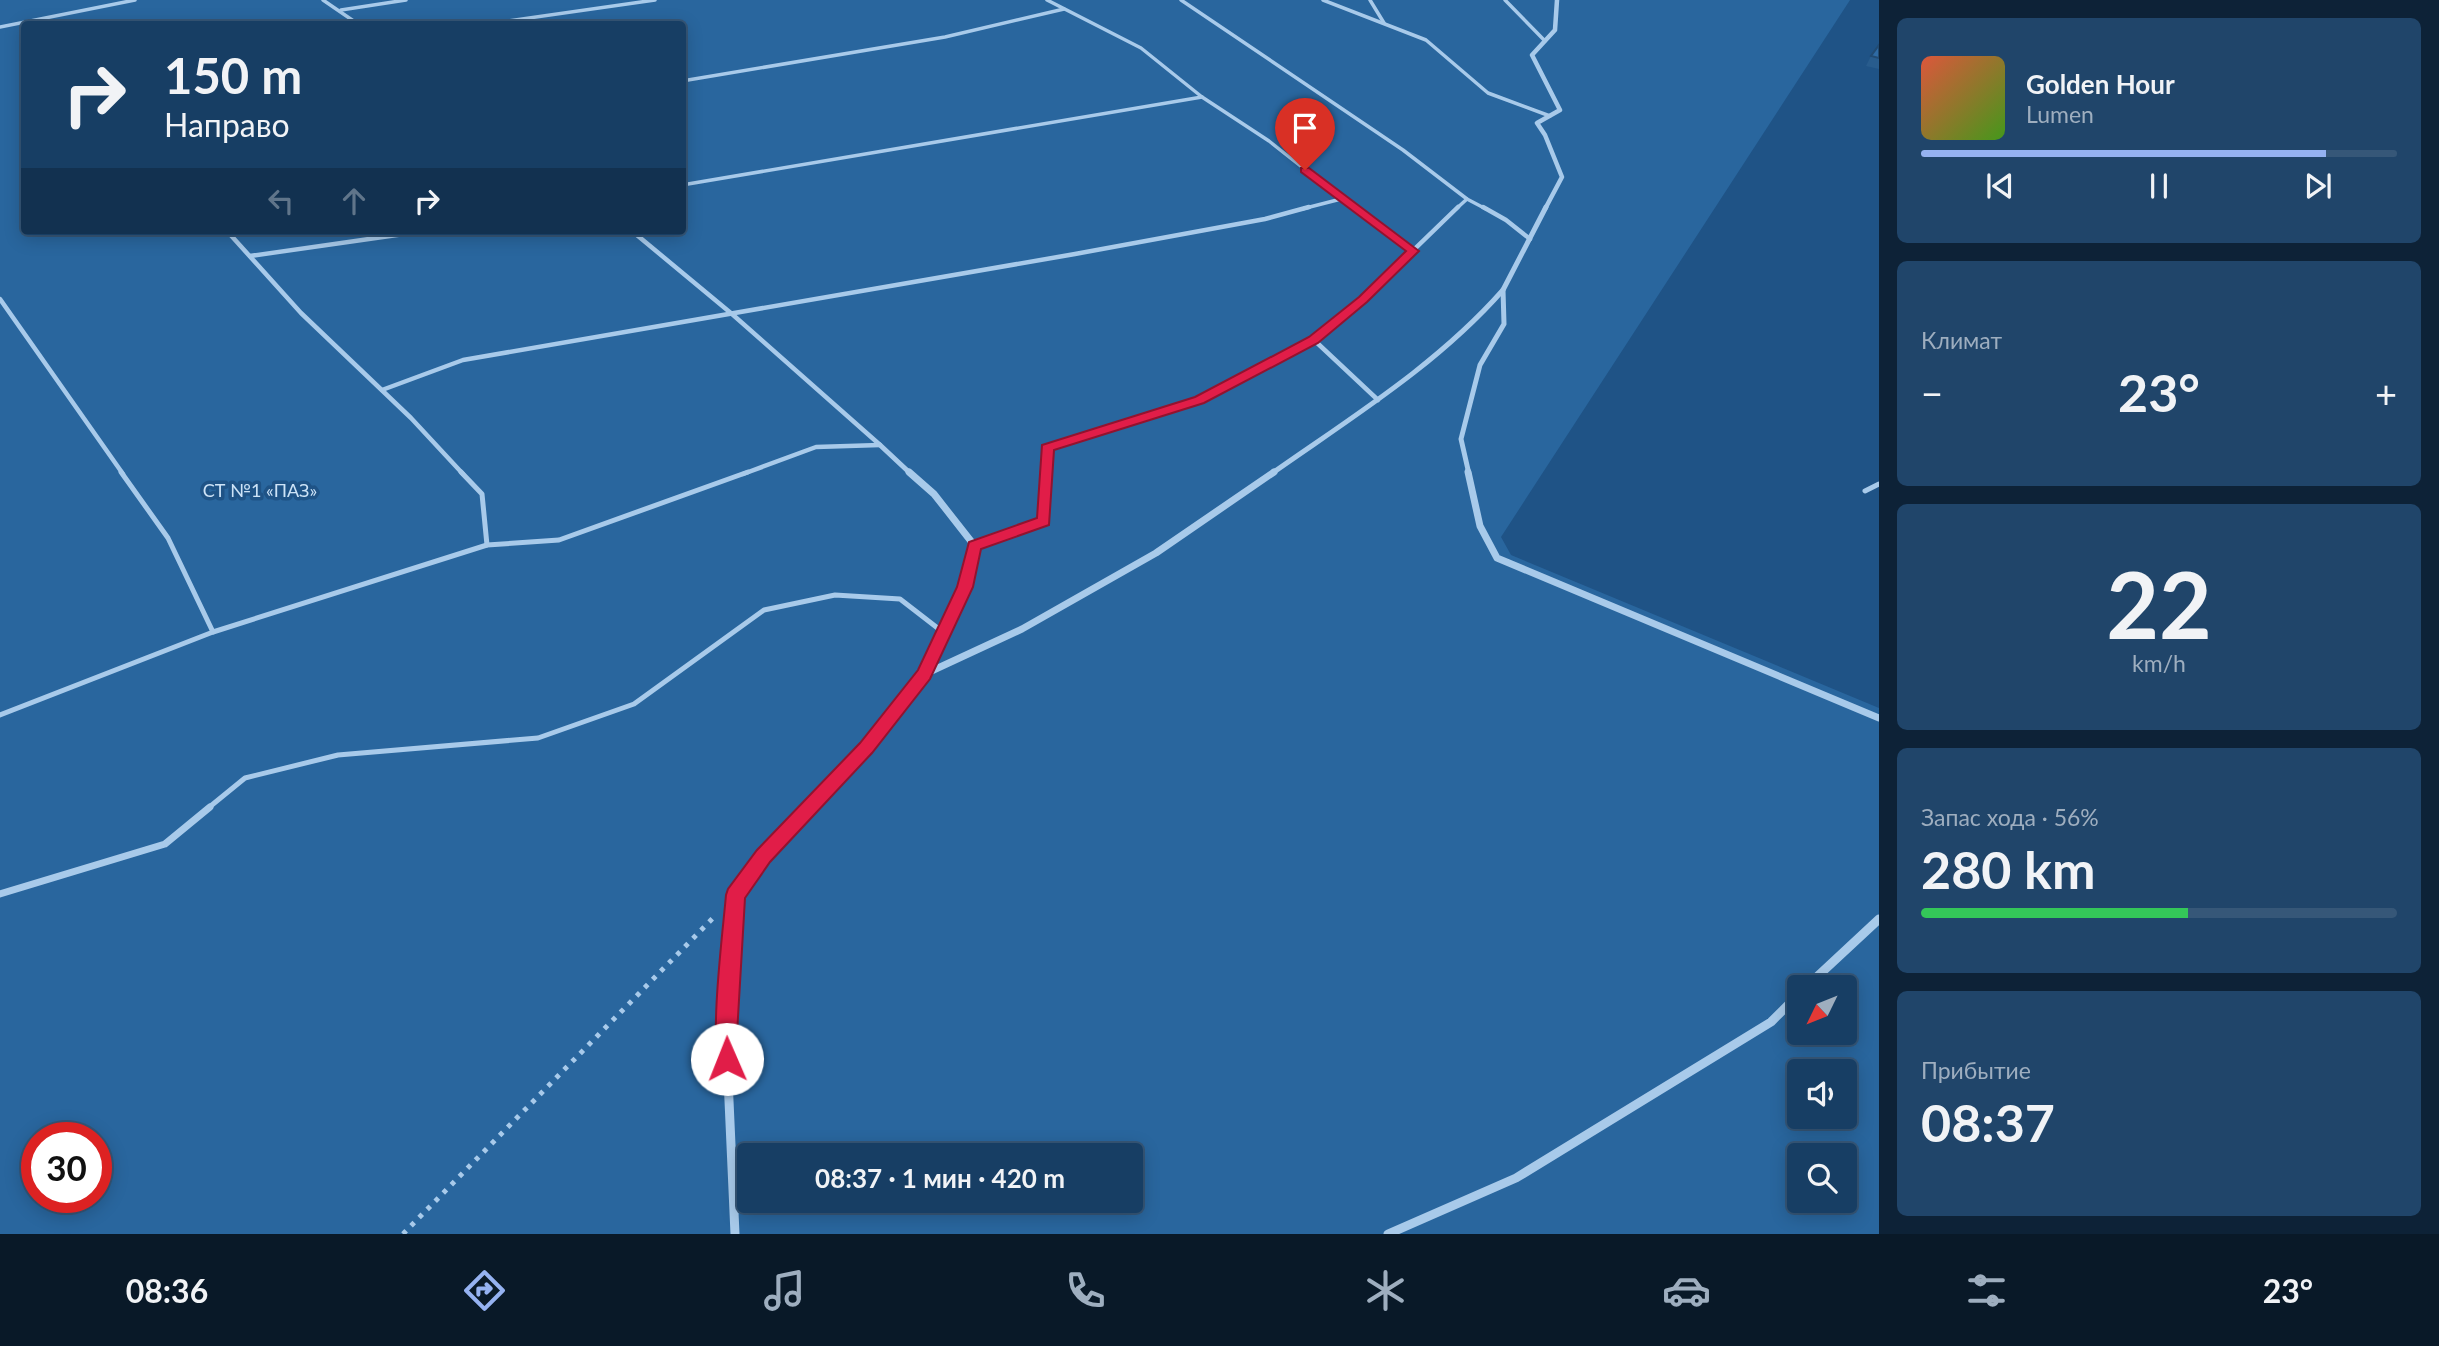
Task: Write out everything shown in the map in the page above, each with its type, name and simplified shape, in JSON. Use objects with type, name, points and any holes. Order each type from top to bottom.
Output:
[{"type":"street","points":[[925,674],[1022,629],[1156,553],[1378,400],[1472,325],[1503,290],[1562,177],[1545,135],[1537,123],[1560,110],[1532,55],[1555,30],[1557,0]]},
{"type":"street","points":[[1503,290],[1504,324],[1479,365],[1461,439],[1480,526],[1497,558],[1879,718]]},
{"type":"street","points":[[735,1234],[726,1034],[735,895],[763,856],[866,748],[925,674],[965,587],[974,545],[934,494],[880,445]]},
{"type":"street","points":[[1819,975],[1879,919]]},
{"type":"street","points":[[1388,1234],[1516,1178],[1771,1022],[1787,1006]]},
{"type":"lane","points":[[29,21],[135,0]]},
{"type":"lane","points":[[323,0],[354,21]]},
{"type":"lane","points":[[341,10],[405,0]]},
{"type":"lane","points":[[508,21],[655,0]]},
{"type":"lane","points":[[1047,0],[1141,48],[1202,97],[1269,141],[1341,199],[1413,251]]},
{"type":"lane","points":[[1181,0],[1403,149],[1467,199],[1506,219],[1530,239]]},
{"type":"lane","points":[[1323,0],[1426,40],[1488,93],[1549,116]]},
{"type":"lane","points":[[1370,0],[1384,23]]},
{"type":"lane","points":[[1505,0],[1545,41]]},
{"type":"lane","points":[[686,80],[946,37],[1064,9]]},
{"type":"lane","points":[[0,27],[19,23],[21,25]]},
{"type":"lane","points":[[686,184],[1202,97]]},
{"type":"lane","points":[[382,390],[463,360],[1251,222],[1341,199]]},
{"type":"lane","points":[[974,545],[1044,521],[1047,448],[1200,400],[1314,340],[1363,299],[1467,199]]},
{"type":"lane","points":[[231,235],[301,313],[382,390],[482,494],[487,545]]},
{"type":"lane","points":[[250,256],[397,235]]},
{"type":"lane","points":[[637,235],[732,314],[880,445]]},
{"type":"lane","points":[[0,299],[168,538],[213,632]]},
{"type":"lane","points":[[1314,340],[1378,400]]},
{"type":"lane","points":[[0,715],[213,632],[487,545],[559,540],[816,447],[880,445]]},
{"type":"lane","points":[[1865,491],[1879,484]]},
{"type":"lane","points":[[0,894],[165,844],[245,778],[338,755],[538,738],[634,704],[764,610],[835,595],[900,598],[943,633]]},
{"type":"path","points":[[403,1234],[735,895]]},
{"type":"green space","name":"СТ №1 «ПАЗ»","points":[[0,0],[1850,0],[1501,537],[1511,555],[1879,708],[1879,1234],[0,1234]]},
{"type":"building","points":[[1879,45],[1879,58],[1871,56]]},
{"type":"route","points":[[727,1059],[726,1034],[735,895],[763,856],[866,748],[925,674],[965,587],[974,545],[1044,521],[1047,448],[1200,400],[1314,340],[1363,299],[1413,251],[1305,170]]}]
